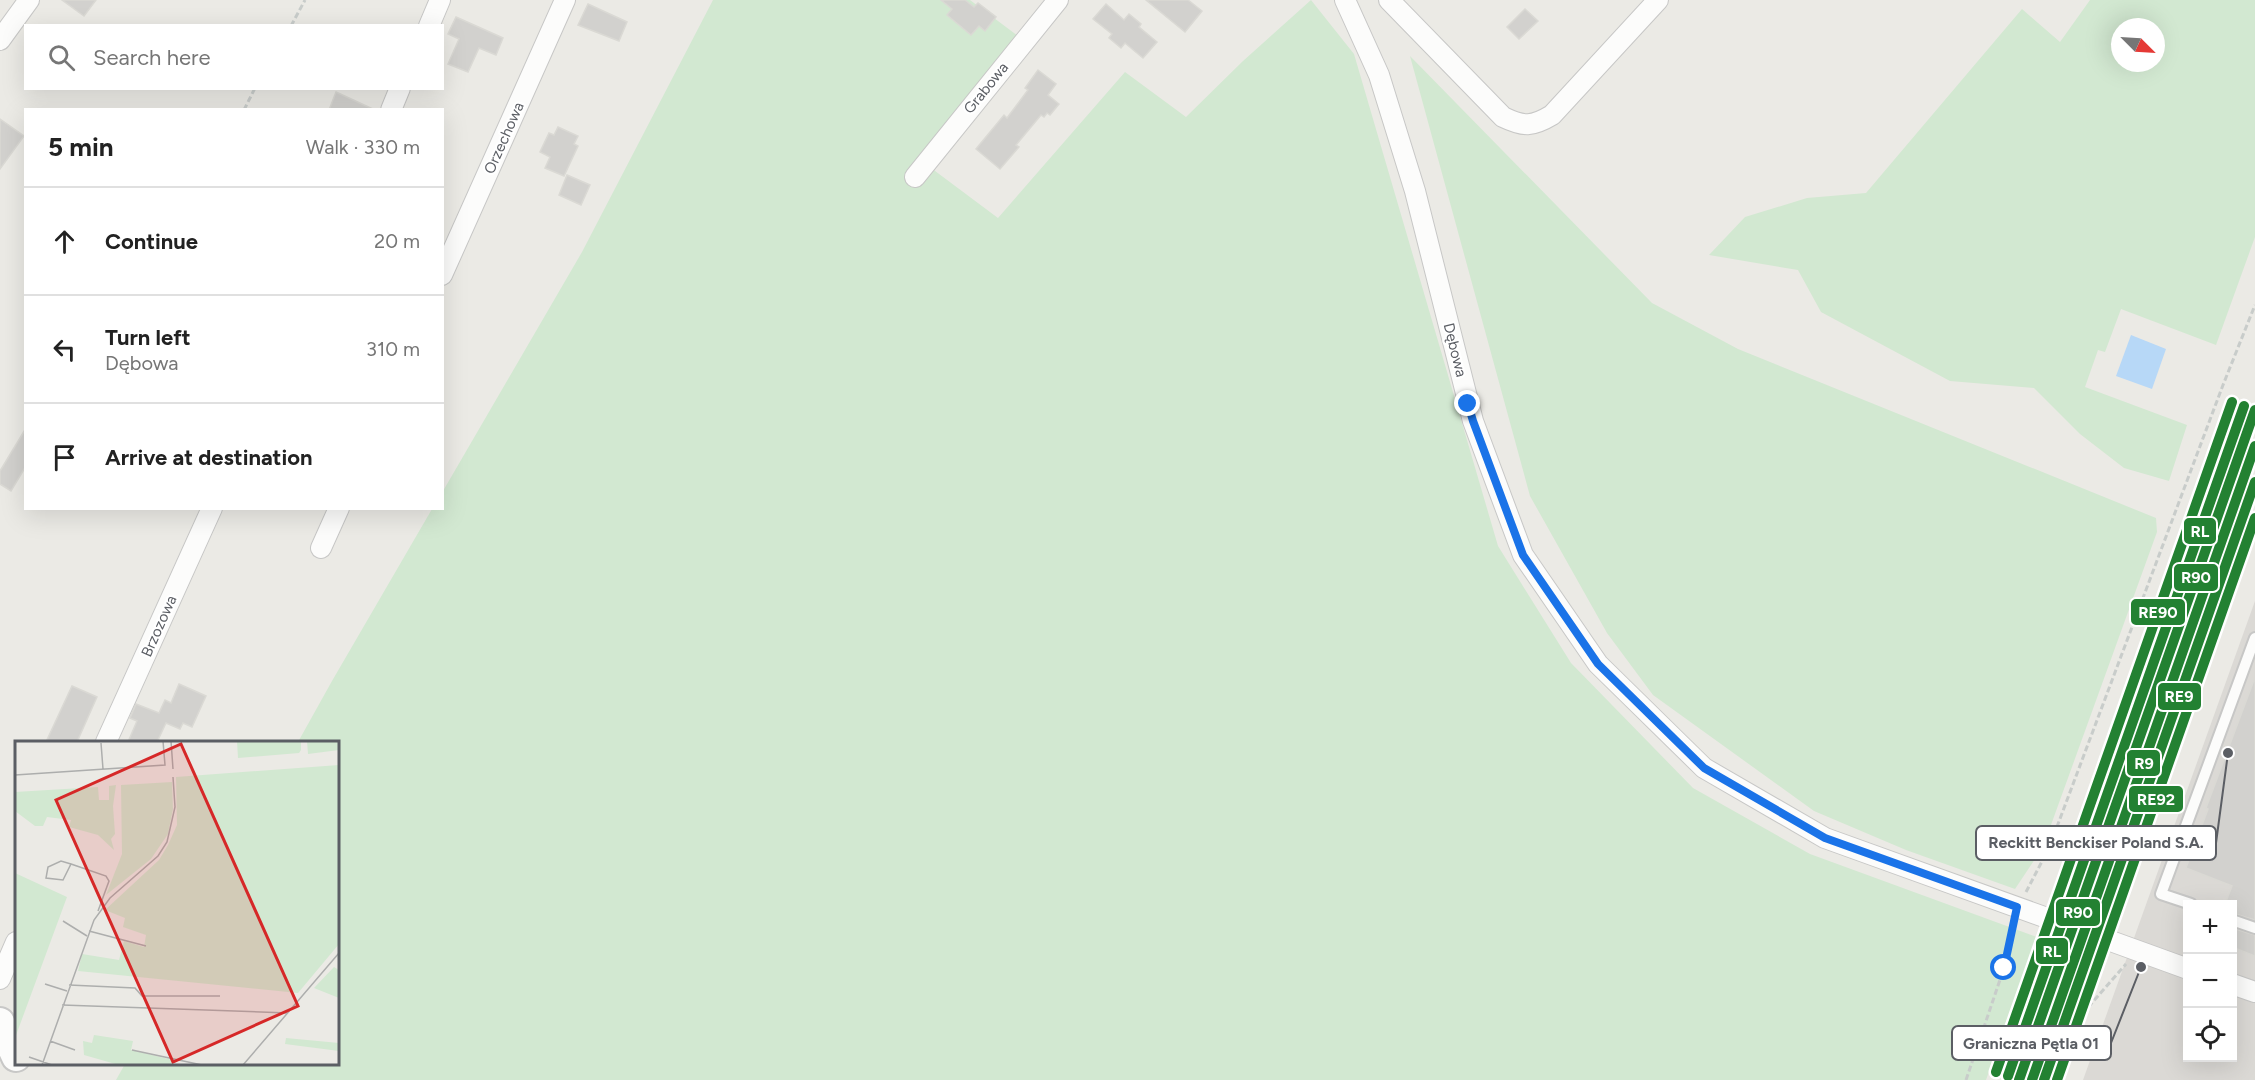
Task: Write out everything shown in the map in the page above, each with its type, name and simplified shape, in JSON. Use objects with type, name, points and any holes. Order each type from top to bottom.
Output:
[{"type":"street","points":[[0,40],[29,0]]},
{"type":"street","points":[[430,24],[440,0]]},
{"type":"street","name":"Orzechowa","points":[[444,271],[565,0]]},
{"type":"street","name":"Grabowa","points":[[915,177],[1058,0]]},
{"type":"street","name":"Dębowa","points":[[1345,0],[1379,75],[1415,191],[1473,421],[1523,555],[1598,664],[1704,768],[1825,838],[2047,918]]},
{"type":"street","points":[[1389,0],[1503,117],[1518,124],[1536,124],[1552,115],[1658,0]]},
{"type":"street","points":[[392,108],[399,90]]},
{"type":"street","name":"Brzozowa","points":[[106,741],[211,510]]},
{"type":"street","points":[[321,548],[338,510]]},
{"type":"street","points":[[2108,940],[2183,968]]},
{"type":"street","points":[[0,979],[15,944]]},
{"type":"street","points":[[2237,986],[2255,992]]},
{"type":"street","points":[[0,1022],[15,1055]]},
{"type":"street","points":[[20,1065],[28,1080]]},
{"type":"lane","points":[[2183,901],[2161,894],[2255,638]]},
{"type":"lane","points":[[2237,922],[2255,928]]},
{"type":"path","points":[[292,24],[305,0]]},
{"type":"path","points":[[245,108],[254,90]]},
{"type":"path","points":[[1966,1080],[2004,968],[2017,907],[2049,848],[2255,304]]},
{"type":"path","points":[[2055,1080],[2077,1020],[2138,951]]},
{"type":"shaded area","points":[[2255,601],[2255,1080],[2083,1080]]},
{"type":"green space","points":[[713,0],[970,0],[1022,39],[919,159],[998,218],[1125,72],[1186,117],[1243,61],[1311,0],[1354,54],[1498,546],[1571,663],[1693,788],[1810,854],[2037,937],[1986,1080],[116,1080],[124,1065],[339,1065],[339,741],[299,741],[431,510],[444,510],[444,489],[582,252]]},
{"type":"green space","points":[[2090,0],[2255,0],[2255,237],[2216,345],[2121,309],[2105,352],[2098,350],[2085,387],[2187,425],[2169,481],[2124,468],[2080,434],[2034,388],[1950,381],[1821,312],[1798,270],[1709,255],[1745,217],[1807,198],[1866,193],[2022,9],[2060,42]]},
{"type":"green space","points":[[1410,56],[1652,303],[1738,349],[2156,518],[2157,532],[2043,847],[2015,889],[1906,850],[1814,811],[1653,695],[1607,633],[1530,496]]},
{"type":"water","points":[[2131,335],[2166,349],[2152,389],[2116,376]]},
{"type":"building","points":[[62,0],[96,0],[84,16]]},
{"type":"building","points":[[941,0],[965,0],[974,7],[978,3],[996,17],[985,31],[979,26],[971,35],[947,15],[952,9]]},
{"type":"building","points":[[1146,0],[1188,0],[1202,11],[1185,32]]},
{"type":"building","points":[[588,4],[627,22],[619,41],[578,25]]},
{"type":"building","points":[[1106,4],[1124,20],[1129,14],[1141,24],[1139,27],[1157,42],[1143,58],[1125,43],[1121,48],[1109,38],[1112,34],[1093,19]]},
{"type":"building","points":[[1525,9],[1538,21],[1519,39],[1507,27]]},
{"type":"building","points":[[456,17],[503,38],[496,55],[479,48],[468,72],[448,64],[459,39],[448,34]]},
{"type":"building","points":[[1038,70],[1056,84],[1048,95],[1059,104],[1050,115],[1047,113],[1044,117],[1041,115],[1016,145],[1019,147],[1000,169],[976,149],[1004,115],[1007,118],[1028,90],[1025,88]]},
{"type":"building","points":[[336,92],[371,108],[330,108]]},
{"type":"building","points":[[0,119],[24,136],[0,169]]},
{"type":"building","points":[[558,127],[578,136],[574,144],[578,146],[564,176],[545,168],[550,157],[540,152],[549,133],[554,135]]},
{"type":"building","points":[[567,175],[590,185],[581,205],[559,195]]},
{"type":"building","points":[[24,431],[24,469],[11,491],[0,484],[0,471]]},
{"type":"building","points":[[2254,680],[2255,920],[2237,915],[2237,900],[2227,900],[2232,886],[2186,868],[2208,809],[2206,808]]},
{"type":"building","points":[[179,684],[206,696],[192,727],[183,723],[180,729],[166,723],[157,741],[128,741],[137,721],[130,718],[136,704],[159,713],[165,700],[171,703]]},
{"type":"building","points":[[72,686],[97,697],[77,741],[46,741]]},
{"type":"building","points":[[2237,930],[2255,935],[2255,956],[2237,949]]},
{"type":"transit line","name":"RE90","points":[[1996,1072],[2232,402]]},
{"type":"transit line","name":"RL","points":[[2008,1076],[2244,406]]},
{"type":"transit line","name":"R90","points":[[2019,1080],[2255,410]]},
{"type":"transit line","name":"R9","points":[[2032,1080],[2255,446]]},
{"type":"transit line","name":"RE9","points":[[2044,1080],[2255,482]]},
{"type":"transit line","name":"RE92","points":[[2057,1080],[2255,518]]},
{"type":"place","name":"Reckitt Benckiser Poland S.A.","points":[[2228,753]]},
{"type":"place","name":"Graniczna Pętla 01","points":[[2141,967]]},
{"type":"route","points":[[1468,404],[1523,555],[1598,664],[1704,768],[1825,838],[2017,907],[2004,968]]}]
